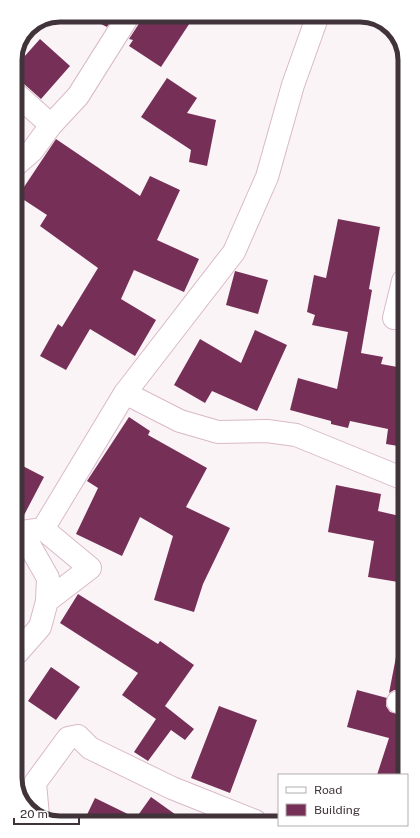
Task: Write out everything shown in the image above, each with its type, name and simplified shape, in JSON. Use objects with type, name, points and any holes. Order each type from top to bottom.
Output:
[{"type":"street","points":[[22,159],[32,151],[51,125],[78,96],[125,22]]},
{"type":"street","points":[[27,529],[125,393],[234,252],[267,177],[293,85],[316,22]]},
{"type":"street","points":[[22,99],[51,125]]},
{"type":"street","points":[[394,318],[398,302]]},
{"type":"street","points":[[125,393],[180,421],[218,432],[267,431],[296,435],[398,477]]},
{"type":"street","points":[[22,647],[40,627],[47,601],[48,578],[27,529]]},
{"type":"street","points":[[27,529],[90,568],[47,601]]},
{"type":"street","points":[[37,809],[35,783],[68,738],[78,736],[90,748],[172,788],[242,816]]},
{"type":"building","points":[[97,22],[110,22],[107,27]]},
{"type":"building","points":[[140,22],[190,22],[161,67],[129,46],[133,40],[129,39]]},
{"type":"building","points":[[40,39],[70,66],[41,99],[22,82],[22,59]]},
{"type":"building","points":[[167,78],[197,98],[187,113],[216,120],[207,166],[189,162],[191,150],[141,117]]},
{"type":"building","points":[[56,139],[140,196],[150,176],[180,190],[157,240],[199,259],[184,292],[134,270],[121,299],[156,320],[135,356],[90,329],[66,370],[40,356],[58,324],[62,327],[98,268],[40,226],[47,215],[22,199],[22,190]]},
{"type":"building","points":[[338,219],[380,227],[369,289],[372,290],[361,353],[383,357],[381,364],[398,367],[398,446],[386,444],[388,429],[350,421],[348,428],[331,424],[331,421],[290,410],[298,378],[337,389],[348,332],[312,325],[315,315],[307,312],[314,275],[326,278]]},
{"type":"building","points":[[235,271],[268,280],[258,314],[226,305]]},
{"type":"building","points":[[255,330],[287,345],[257,411],[212,391],[205,403],[174,385],[200,339],[241,363]]},
{"type":"building","points":[[129,417],[150,431],[148,435],[207,468],[186,507],[230,528],[203,584],[194,612],[154,600],[173,536],[140,517],[122,556],[76,534],[98,488],[87,481]]},
{"type":"building","points":[[22,466],[44,477],[22,519]]},
{"type":"building","points":[[336,485],[381,494],[378,511],[398,516],[398,582],[368,577],[374,541],[328,532]]},
{"type":"building","points":[[78,594],[158,644],[160,641],[194,665],[165,706],[194,729],[185,740],[171,730],[148,761],[134,752],[156,719],[122,695],[138,673],[60,623]]},
{"type":"building","points":[[396,657],[398,657],[398,690],[394,690],[389,693]]},
{"type":"building","points":[[51,667],[80,687],[56,720],[28,701]]},
{"type":"building","points":[[357,690],[387,698],[386,706],[390,712],[398,714],[398,774],[377,774],[389,738],[347,727]]},
{"type":"building","points":[[219,706],[257,720],[230,793],[191,778]]},
{"type":"building","points":[[151,797],[178,816],[137,816]]},
{"type":"building","points":[[95,798],[132,816],[86,816]]}]
